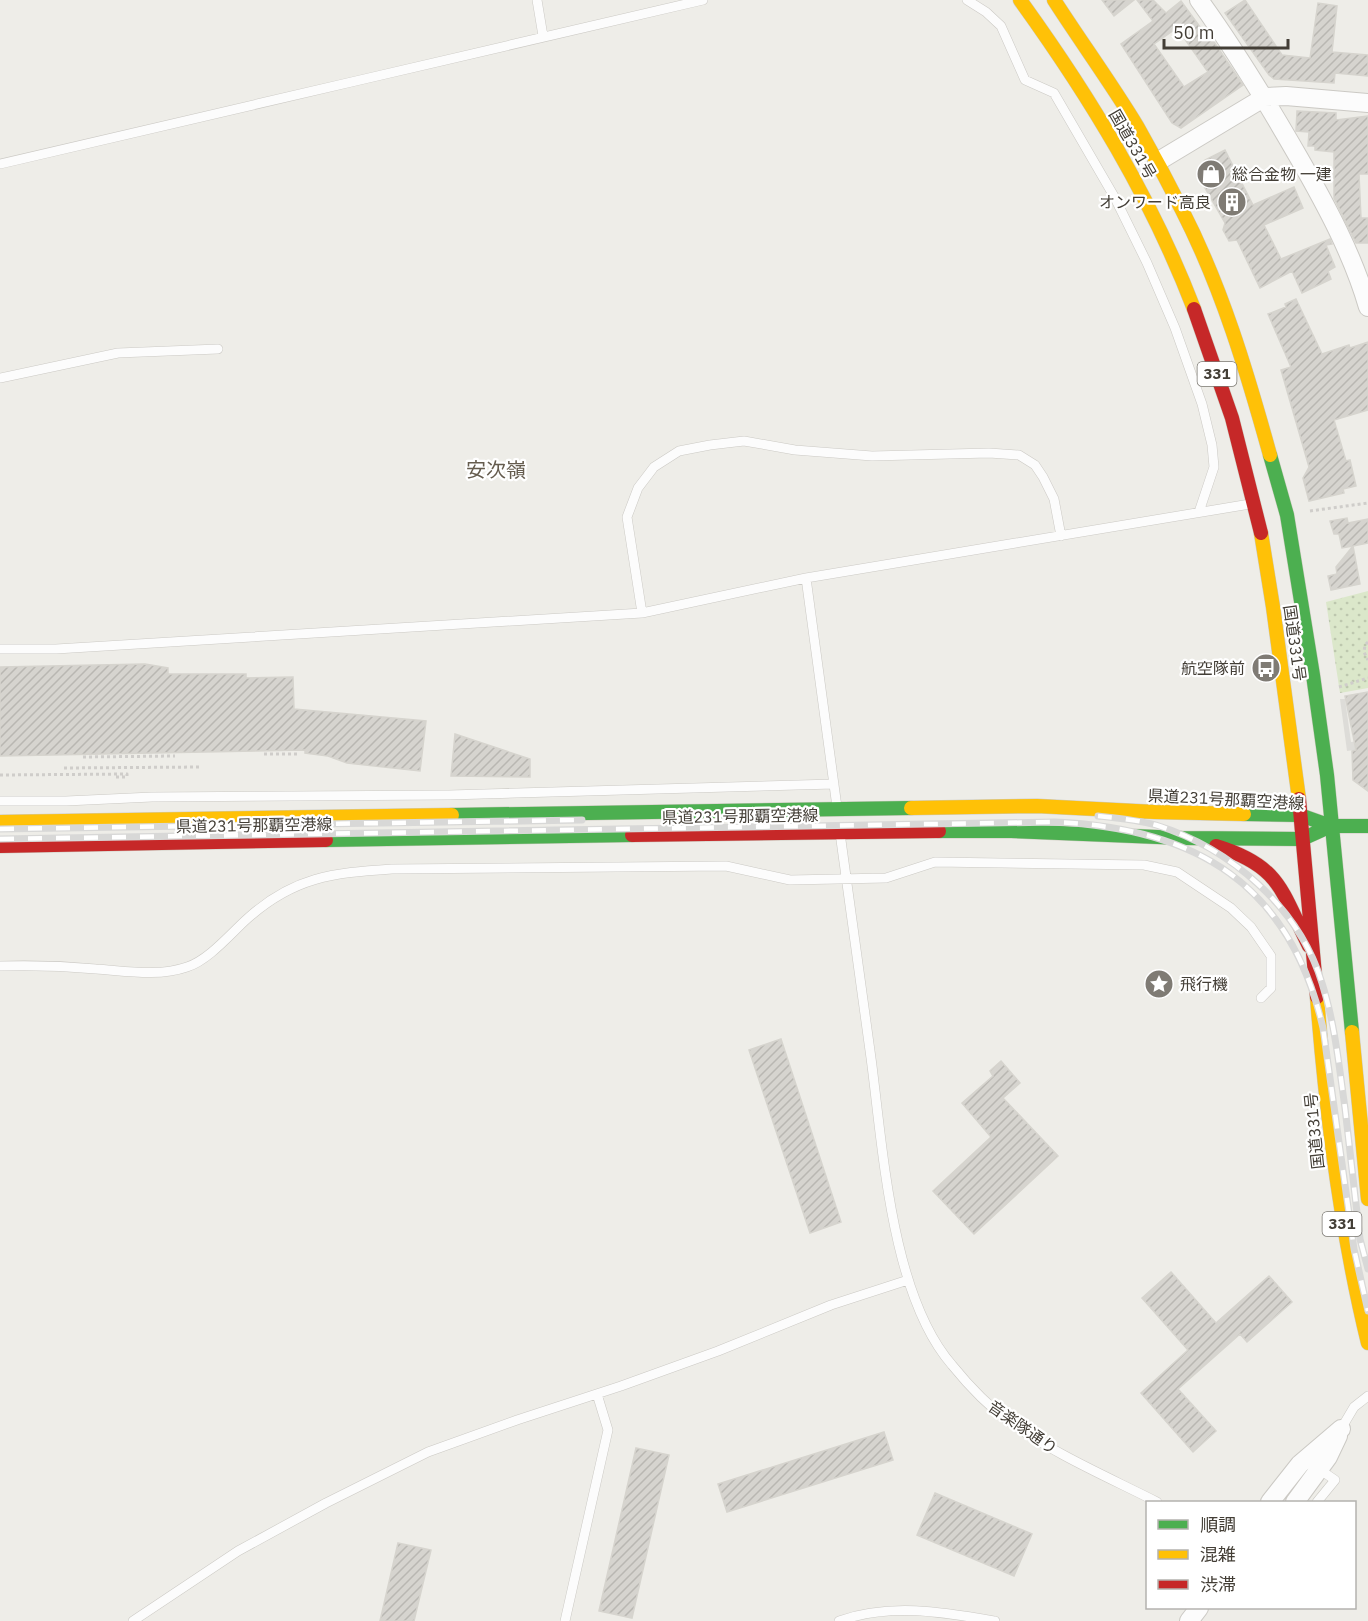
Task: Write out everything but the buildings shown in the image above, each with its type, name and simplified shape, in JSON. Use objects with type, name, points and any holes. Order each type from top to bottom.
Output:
[{"type":"main road","name":"国道331号","points":[[1020,0],[1087,98],[1132,173],[1158,224],[1181,275],[1230,410],[1268,500],[1293,550],[1313,675],[1331,826],[1368,1199]]},
{"type":"main road","name":"国道331号","points":[[1054,0],[1114,89],[1157,162],[1207,264],[1253,392],[1268,500],[1269,577],[1300,815],[1333,1162],[1345,1245],[1368,1343]]},
{"type":"main road","name":"県道231号那覇空港線","points":[[0,822],[1038,806],[1145,812],[1300,815],[1331,826]]},
{"type":"main road","name":"県道231号那覇空港線","points":[[0,846],[840,831],[1011,831],[1182,838],[1302,839],[1331,826]]},
{"type":"main road","points":[[1331,826],[1368,826]]},
{"type":"main road","points":[[1182,838],[1236,852],[1267,870],[1288,898],[1313,952]]},
{"type":"street","points":[[1199,0],[1265,97],[1322,197],[1361,284],[1368,307]]},
{"type":"street","points":[[1157,162],[1265,97],[1286,96],[1368,103]]},
{"type":"street","points":[[1296,1501],[1328,1456],[1341,1429]]},
{"type":"street","points":[[1272,1501],[1300,1464],[1341,1429]]},
{"type":"street","points":[[1189,1621],[1198,1609]]},
{"type":"lane","points":[[537,0],[543,36]]},
{"type":"lane","points":[[0,164],[703,0]]},
{"type":"lane","points":[[967,0],[986,12],[1001,26],[1025,80],[1054,93],[1115,198],[1148,263],[1194,382],[1212,444],[1214,467],[1199,512]]},
{"type":"lane","points":[[0,378],[118,353],[218,349]]},
{"type":"lane","points":[[642,613],[627,517],[638,488],[654,467],[679,451],[710,445],[744,441],[795,450],[872,456],[989,453],[1019,455],[1035,465],[1043,477],[1054,499],[1061,536]]},
{"type":"lane","points":[[0,649],[68,648],[642,613],[806,578],[1268,500]]},
{"type":"lane","name":"音楽隊通り","points":[[806,578],[890,1198],[908,1280],[915,1300],[930,1332],[950,1363],[980,1396],[1008,1421],[1042,1443],[1153,1501]]},
{"type":"lane","points":[[0,801],[152,797],[449,795],[834,784]]},
{"type":"lane","points":[[0,966],[41,965],[161,973],[189,967],[212,951],[249,916],[278,895],[306,881],[342,873],[392,869],[726,866],[790,880],[886,878],[935,862],[1144,865],[1177,872],[1231,908],[1251,927],[1271,956],[1270,988],[1261,998]]},
{"type":"lane","points":[[133,1621],[238,1551],[326,1503],[418,1457],[517,1420],[718,1351],[831,1305],[908,1280]]},
{"type":"lane","points":[[565,1621],[609,1430],[597,1394]]},
{"type":"lane","points":[[1341,1429],[1354,1407],[1368,1396]]},
{"type":"lane","points":[[1319,1469],[1335,1480],[1319,1501]]},
{"type":"lane","points":[[839,1621],[858,1614],[913,1609],[995,1621]]},
{"type":"path","points":[[1305,512],[1368,503]]},
{"type":"path","points":[[1368,642],[1364,652],[1368,660]]},
{"type":"path","points":[[1335,689],[1368,678]]},
{"type":"path","points":[[264,754],[297,754]]},
{"type":"path","points":[[83,757],[175,756]]},
{"type":"path","points":[[64,768],[202,767]]},
{"type":"path","points":[[0,775],[127,774],[127,777],[114,777]]},
{"type":"green space","points":[[1368,591],[1368,688],[1340,693],[1326,602]]},
{"type":"shaded area","points":[[1340,699],[1345,699],[1351,742],[1368,740],[1368,748],[1347,751]]},
{"type":"railway","points":[[1098,816],[1156,825],[1183,835],[1210,849],[1235,865],[1258,884],[1297,929],[1322,983],[1330,1014],[1345,1108],[1360,1239],[1368,1269]]},
{"type":"railway","points":[[0,829],[582,820]]},
{"type":"railway","points":[[0,839],[1055,822],[1106,827],[1152,836],[1193,852],[1230,873],[1261,901],[1287,936],[1308,978],[1323,1028],[1354,1249],[1368,1311]]},
{"type":"traffic: fast","points":[[1270,455],[1287,515],[1313,675],[1327,775],[1352,1032]]},
{"type":"traffic: fast","points":[[452,815],[911,808]]},
{"type":"traffic: fast","points":[[1244,814],[1300,815],[1331,826],[1368,826]]},
{"type":"traffic: fast","points":[[939,831],[1302,839],[1322,830]]},
{"type":"traffic: fast","points":[[326,840],[632,835]]},
{"type":"traffic: slow","points":[[1020,0],[1071,73],[1139,188],[1159,227],[1194,309]]},
{"type":"traffic: slow","points":[[1054,0],[1137,126],[1166,178],[1196,240],[1232,331],[1270,455]]},
{"type":"traffic: slow","points":[[1261,533],[1299,799]]},
{"type":"traffic: slow","points":[[911,808],[1037,806],[1244,814]]},
{"type":"traffic: slow","points":[[0,822],[452,815]]},
{"type":"traffic: slow","points":[[1317,997],[1335,1171],[1349,1257],[1368,1343]]},
{"type":"traffic: slow","points":[[1352,1032],[1368,1199]]},
{"type":"traffic: jam","points":[[1194,309],[1232,418],[1261,533]]},
{"type":"traffic: jam","points":[[1299,799],[1317,997]]},
{"type":"traffic: jam","points":[[632,835],[939,831]]},
{"type":"traffic: jam","points":[[0,846],[326,840]]},
{"type":"traffic: jam","points":[[1216,846],[1254,862],[1267,872],[1284,895],[1309,946]]},
{"type":"place","name":"総合金物 一建","points":[[1211,174]]},
{"type":"place","name":"オンワード高良","points":[[1232,202]]},
{"type":"place","name":"航空隊前","points":[[1266,668]]},
{"type":"place","name":"飛行機","points":[[1159,984]]},
{"type":"district","name":"安次嶺","points":[[496,470]]}]
